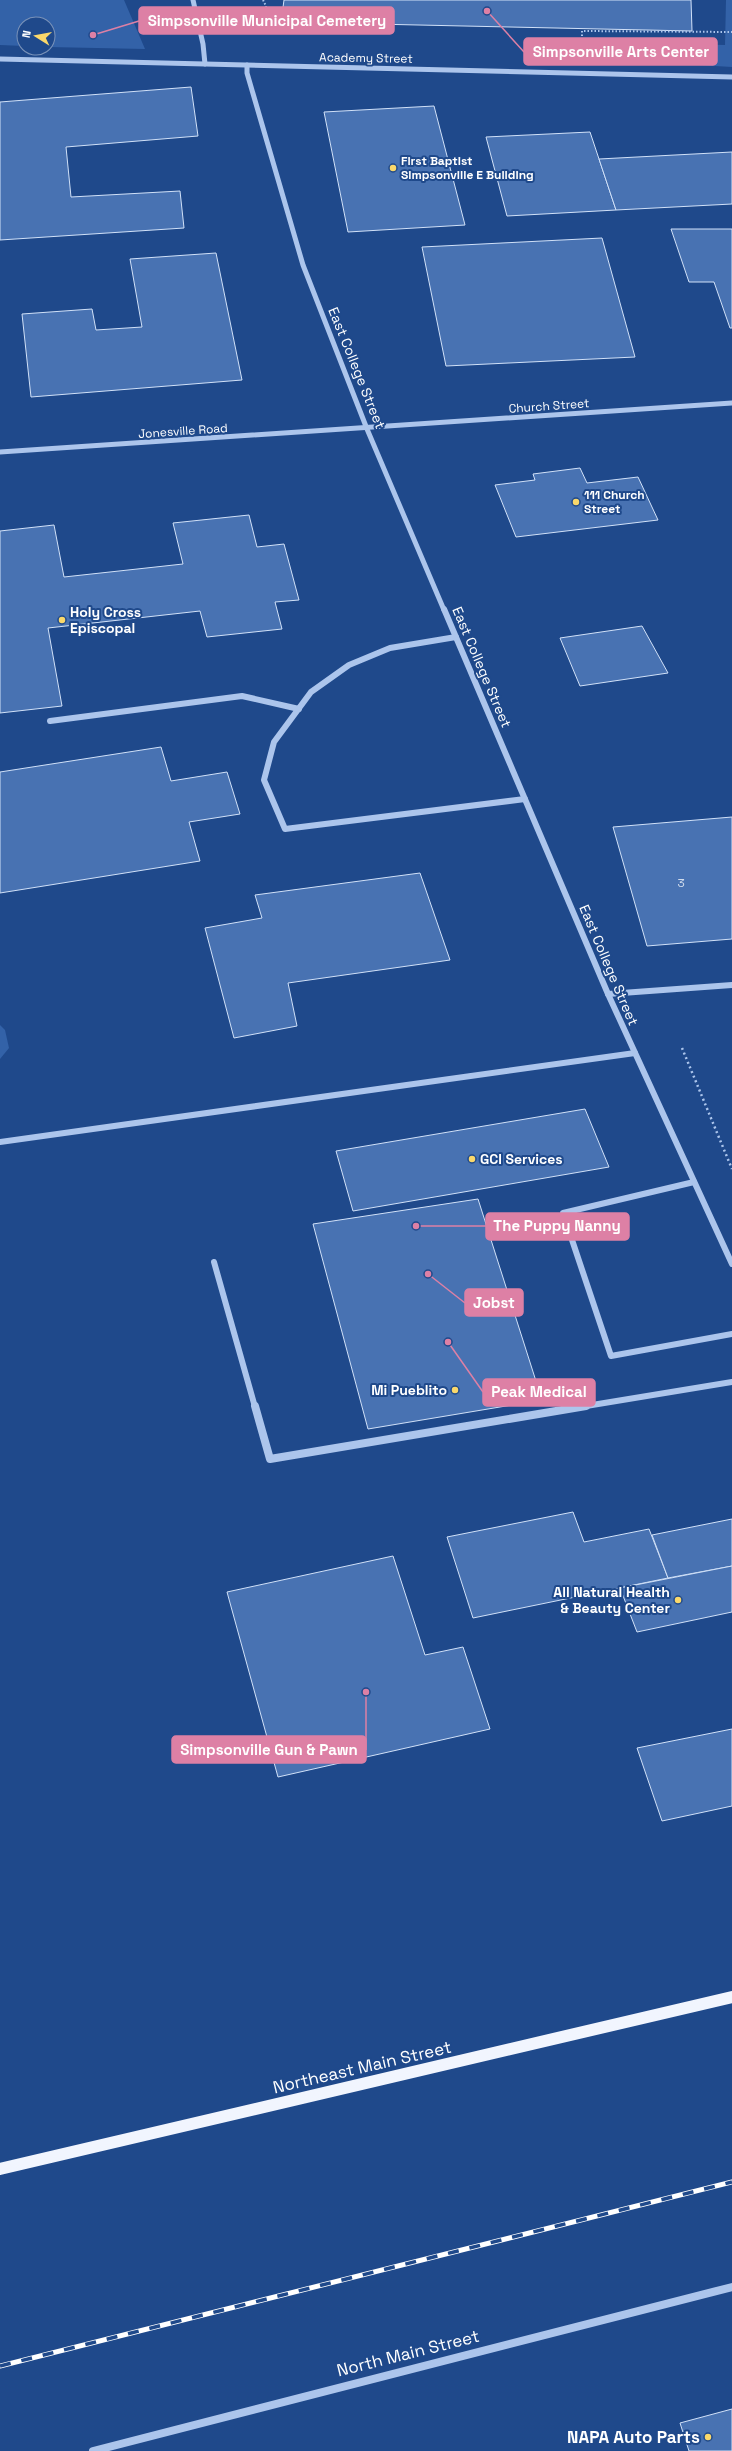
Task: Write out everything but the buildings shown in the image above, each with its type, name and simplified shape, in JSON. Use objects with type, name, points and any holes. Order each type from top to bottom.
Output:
[{"type":"main road","name":"Northeast Main Street","points":[[0,2169],[732,1998]]},
{"type":"street","points":[[193,0],[203,44],[205,64]]},
{"type":"street","name":"Academy Street","points":[[0,59],[732,77]]},
{"type":"street","name":"East College Street","points":[[247,65],[247,73],[303,265],[367,429],[608,994],[732,1264]]},
{"type":"street","name":"Church Street","points":[[367,429],[732,403]]},
{"type":"street","name":"Jonesville Road","points":[[0,452],[367,429]]},
{"type":"street","points":[[456,637],[390,648],[349,665],[311,692],[274,742],[264,780],[285,829],[525,798]]},
{"type":"street","points":[[50,721],[242,696],[299,709]]},
{"type":"street","points":[[608,994],[732,985]]},
{"type":"street","points":[[0,1142],[635,1053]]},
{"type":"street","points":[[694,1182],[562,1213],[611,1356],[732,1334]]},
{"type":"street","points":[[214,1262],[270,1459],[732,1382]]},
{"type":"street","name":"North Main Street","points":[[93,2451],[732,2287]]},
{"type":"path","points":[[582,38],[582,31],[732,32]]},
{"type":"path","points":[[682,1048],[732,1169]]},
{"type":"shaded area","points":[[0,0],[124,0],[145,49],[56,47],[56,16],[16,16],[16,46],[0,45]]},
{"type":"shaded area","points":[[726,0],[732,0],[732,67],[614,60],[610,42],[725,45]]},
{"type":"shaded area","points":[[0,1025],[5,1030],[9,1048],[0,1059]]},
{"type":"railway","points":[[0,2366],[732,2182]]},
{"type":"place","name":"Simpsonville Arts Center","points":[[487,11]]},
{"type":"place","name":"Simpsonville Municipal Cemetery","points":[[93,35]]},
{"type":"place","name":"First Baptist Simpsonville E Building","points":[[393,168]]},
{"type":"place","name":"111 Church Street","points":[[576,502]]},
{"type":"place","name":"Holy Cross Episcopal","points":[[62,620]]},
{"type":"place","name":"GCI Services","points":[[472,1159]]},
{"type":"place","name":"The Puppy Nanny","points":[[416,1226]]},
{"type":"place","name":"Jobst","points":[[428,1274]]},
{"type":"place","name":"Peak Medical","points":[[448,1342]]},
{"type":"place","name":"Mi Pueblito","points":[[455,1390]]},
{"type":"place","name":"All Natural Health & Beauty Center","points":[[678,1600]]},
{"type":"place","name":"Simpsonville Gun & Pawn","points":[[366,1692]]},
{"type":"place","name":"NAPA Auto Parts","points":[[708,2437]]}]
